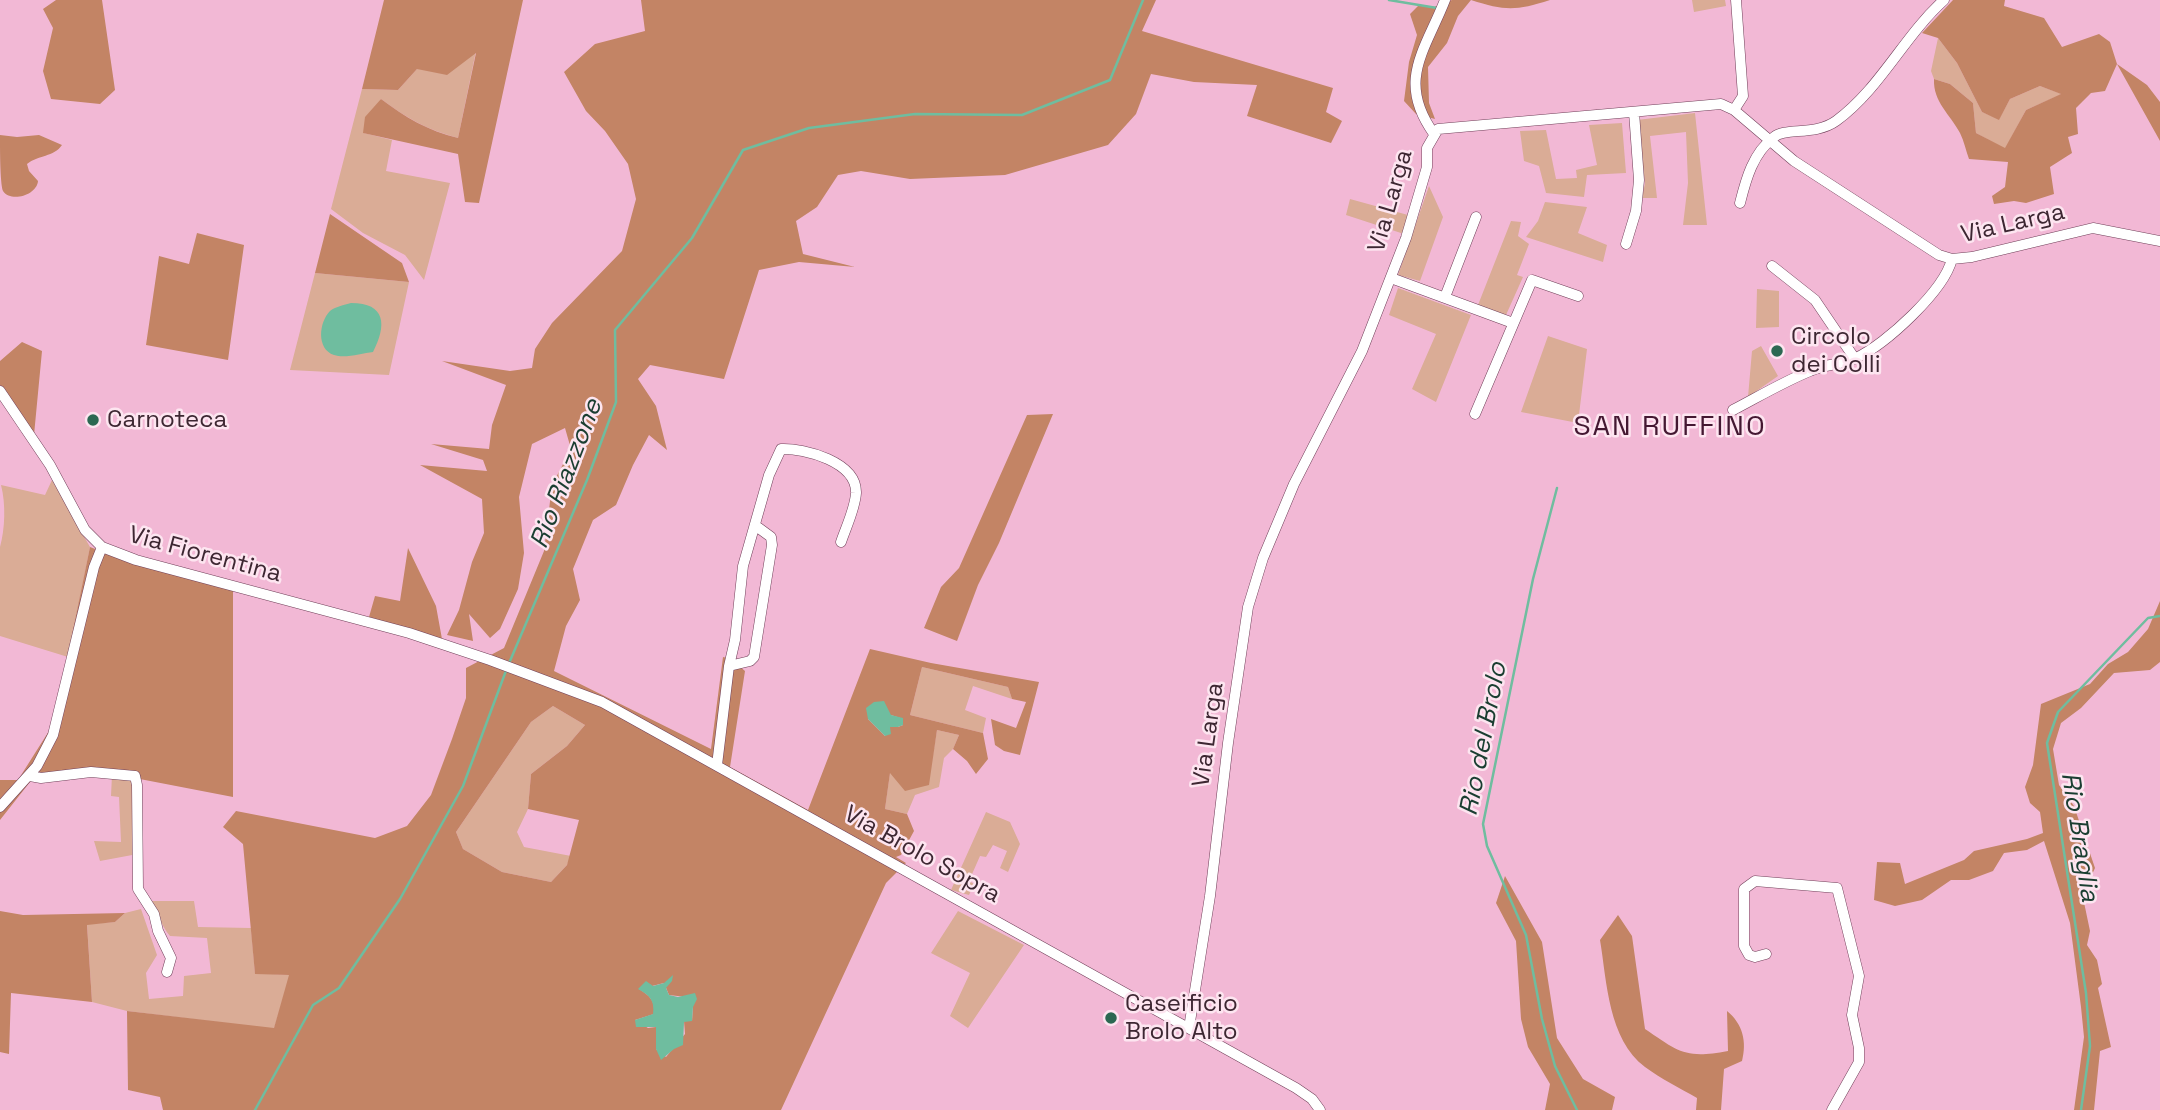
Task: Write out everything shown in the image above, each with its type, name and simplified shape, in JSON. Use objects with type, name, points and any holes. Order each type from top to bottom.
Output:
[{"type":"street","points":[[1434,134],[1418,104],[1415,68],[1445,0]]},
{"type":"street","points":[[1734,110],[1743,96],[1736,0]]},
{"type":"street","points":[[1740,204],[1750,169],[1770,142],[1779,134],[1819,130],[1836,121],[1877,80],[1944,0]]},
{"type":"street","name":"Via Larga","points":[[1189,1028],[1210,896],[1248,607],[1263,558],[1294,484],[1362,351],[1391,278],[1423,184],[1427,148],[1438,129],[1721,104],[1734,110],[1794,161],[1939,256],[1952,259],[1972,257],[2082,229],[2106,230],[2160,241]]},
{"type":"street","points":[[1626,244],[1636,211],[1639,180],[1634,111]]},
{"type":"street","points":[[1445,297],[1476,218]]},
{"type":"street","points":[[1733,410],[1811,370],[1856,359],[1895,334],[1947,272],[1952,259]]},
{"type":"street","points":[[1772,265],[1815,300],[1856,359]]},
{"type":"street","points":[[1391,278],[1513,323]]},
{"type":"street","points":[[1475,414],[1532,281],[1578,296]]},
{"type":"street","points":[[0,391],[50,465],[81,524],[102,547]]},
{"type":"street","points":[[717,765],[729,666],[736,640],[743,566],[769,475],[781,449],[794,449],[831,459],[852,480],[856,493],[841,542]]},
{"type":"street","points":[[729,666],[750,661],[754,657],[772,545],[771,537],[756,526]]},
{"type":"street","name":"Via Fiorentina","points":[[0,807],[30,776],[43,756],[57,724],[94,567],[102,547],[158,566],[378,624],[490,660]]},
{"type":"street","name":"Via Brolo Sopra","points":[[490,660],[602,702],[1296,1088],[1312,1099],[1320,1110]]},
{"type":"street","points":[[30,776],[41,778],[91,772],[135,776],[138,889],[154,914],[158,931],[171,958],[167,972]]},
{"type":"street","points":[[1766,954],[1755,957],[1749,955],[1744,946],[1744,889],[1749,884],[1755,881],[1837,888],[1858,976],[1852,1015],[1859,1062],[1832,1110]]},
{"type":"shaded area","points":[[56,0],[102,0],[115,90],[100,104],[51,99],[43,71],[53,28],[43,9]]},
{"type":"shaded area","points":[[384,0],[523,0],[479,203],[465,202],[458,154],[363,133],[365,117],[381,99],[417,123],[458,138],[476,53],[447,75],[417,69],[398,90],[362,89]]},
{"type":"shaded area","points":[[641,0],[1156,0],[1142,31],[1333,88],[1326,112],[1342,121],[1331,143],[1247,116],[1257,85],[1194,82],[1151,74],[1136,114],[1108,145],[1005,175],[910,179],[861,171],[838,175],[817,207],[796,221],[803,254],[855,267],[799,262],[759,270],[724,379],[650,365],[638,379],[656,406],[667,450],[649,435],[616,505],[593,520],[573,569],[580,600],[566,626],[554,671],[711,749],[723,657],[731,659],[745,671],[730,767],[808,810],[870,649],[1039,682],[1020,755],[1004,751],[995,745],[991,719],[1016,728],[1026,702],[1012,699],[1008,687],[922,667],[910,715],[983,733],[988,759],[976,774],[967,761],[953,749],[959,735],[937,730],[929,785],[905,791],[890,773],[885,809],[907,814],[914,831],[901,855],[896,857],[906,863],[886,883],[781,1110],[163,1110],[160,1097],[128,1090],[127,1011],[274,1028],[289,975],[255,974],[243,844],[223,827],[236,811],[375,838],[407,826],[431,795],[452,739],[466,698],[466,668],[504,648],[544,551],[552,485],[571,449],[565,428],[532,444],[519,497],[524,553],[518,589],[500,629],[490,638],[469,614],[473,641],[447,635],[459,610],[472,562],[484,533],[482,499],[420,465],[487,471],[483,460],[431,444],[489,449],[492,425],[506,385],[442,361],[510,371],[532,368],[535,349],[552,323],[622,251],[636,199],[628,164],[605,131],[586,111],[564,72],[595,44],[645,31]],"holes":[[[553,706],[585,725],[567,746],[531,774],[528,809],[579,820],[567,865],[551,882],[502,872],[463,849],[456,832],[531,722]],[[891,715],[903,719],[903,725],[890,727],[885,736],[868,719]],[[646,982],[652,986],[664,983],[669,995],[686,997],[693,1007],[692,1021],[684,1021],[685,1034],[666,1057],[656,1049],[656,1027],[648,1028],[635,1020],[654,1014],[651,999],[639,989]]]},
{"type":"shaded area","points":[[1452,0],[1471,0],[1458,16],[1447,43],[1428,67],[1429,103],[1435,119],[1416,114],[1404,101],[1409,62],[1417,35],[1410,14],[1419,5],[1434,7]]},
{"type":"shaded area","points":[[1471,0],[1550,0],[1511,8]]},
{"type":"shaded area","points":[[1692,0],[1725,0],[1726,6],[1694,12]]},
{"type":"shaded area","points":[[1953,0],[2005,0],[2004,6],[2044,18],[2062,47],[2099,34],[2110,42],[2117,64],[2105,91],[2091,93],[2076,108],[2078,134],[2068,137],[2072,153],[2050,167],[2054,194],[2026,203],[2014,201],[1994,204],[1992,196],[2005,187],[2008,162],[1969,159],[1960,133],[1939,101],[1934,79],[1950,84],[1973,103],[1976,133],[2005,148],[2026,110],[2061,94],[2040,86],[2010,99],[1999,120],[1982,112],[1957,63],[1938,38],[1922,33]]},
{"type":"shaded area","points":[[1938,38],[1957,63],[1982,112],[1999,119],[2010,99],[2040,86],[2062,94],[2026,110],[2005,149],[1976,133],[1973,103],[1950,84],[1934,79],[1931,71]]},
{"type":"shaded area","points":[[476,51],[458,138],[418,123],[381,99],[364,133],[392,140],[386,171],[450,183],[424,280],[405,255],[363,233],[331,209],[362,89],[398,90],[417,69]]},
{"type":"shaded area","points":[[2117,64],[2147,85],[2160,102],[2160,141]]},
{"type":"shaded area","points":[[1695,113],[1707,225],[1683,225],[1688,183],[1686,132],[1650,136],[1657,198],[1642,198],[1645,183],[1637,120]]},
{"type":"shaded area","points":[[1622,123],[1626,173],[1587,175],[1584,197],[1546,193],[1539,166],[1524,161],[1520,131],[1546,130],[1556,179],[1577,178],[1576,170],[1597,165],[1589,125]]},
{"type":"shaded area","points":[[0,135],[39,135],[62,145],[55,152],[27,164],[29,171],[38,181],[33,190],[23,196],[7,195],[3,191]]},
{"type":"shaded area","points":[[1429,186],[1443,217],[1420,281],[1398,275]]},
{"type":"shaded area","points":[[1350,199],[1408,215],[1404,234],[1346,215]]},
{"type":"shaded area","points":[[1545,202],[1587,207],[1578,233],[1607,245],[1603,262],[1526,237],[1538,221]]},
{"type":"shaded area","points":[[330,214],[402,263],[409,282],[315,273]]},
{"type":"shaded area","points":[[1511,221],[1521,222],[1518,236],[1529,244],[1517,275],[1523,277],[1506,315],[1478,305]]},
{"type":"shaded area","points":[[197,233],[244,245],[228,360],[146,345],[159,256],[189,264]]},
{"type":"shaded area","points":[[315,273],[409,282],[389,375],[290,370]]},
{"type":"shaded area","points":[[1398,288],[1471,315],[1436,402],[1412,389],[1436,334],[1389,315]]},
{"type":"shaded area","points":[[1757,289],[1779,291],[1779,327],[1756,328]]},
{"type":"shaded area","points":[[351,303],[363,304],[377,311],[381,325],[378,342],[373,352],[334,355],[328,352],[322,341],[323,322],[330,311]]},
{"type":"shaded area","points":[[1548,336],[1587,349],[1578,423],[1521,412]]},
{"type":"shaded area","points":[[22,342],[42,351],[34,435],[0,385],[0,361]]},
{"type":"shaded area","points":[[1761,346],[1778,376],[1748,397],[1752,351]]},
{"type":"shaded area","points":[[1053,414],[999,543],[978,585],[957,641],[924,628],[941,587],[959,568],[1027,415]]},
{"type":"shaded area","points":[[52,480],[90,547],[68,657],[0,636],[0,547],[4,516],[1,485],[45,495]]},
{"type":"shaded area","points":[[90,547],[119,558],[233,589],[233,797],[88,769],[30,782],[0,820],[0,780],[18,780],[54,723]]},
{"type":"shaded area","points":[[408,548],[436,606],[442,639],[369,617],[375,596],[400,601]]},
{"type":"shaded area","points":[[2160,601],[2160,662],[2150,670],[2114,673],[2081,708],[2061,723],[2053,749],[2059,785],[2074,806],[2095,868],[2089,881],[2081,888],[2090,931],[2087,945],[2097,960],[2102,984],[2098,988],[2111,1047],[2100,1051],[2094,1110],[2074,1110],[2084,1037],[2081,1007],[2070,923],[2044,841],[2027,850],[2004,853],[1993,871],[1969,880],[1951,880],[1922,900],[1895,906],[1874,900],[1877,862],[1900,863],[1905,884],[1964,860],[1974,851],[2043,833],[2040,812],[2030,803],[2025,787],[2033,765],[2041,704],[2090,684],[2108,664],[2128,652],[2148,629]]},
{"type":"shaded area","points":[[922,667],[1008,687],[1012,699],[973,686],[965,710],[986,718],[983,733],[910,715]]},
{"type":"shaded area","points":[[884,701],[891,715],[903,718],[903,725],[890,727],[891,734],[885,736],[868,719],[866,708],[874,702]]},
{"type":"shaded area","points":[[553,706],[585,725],[567,746],[531,774],[528,809],[517,832],[524,847],[571,856],[567,865],[551,882],[502,872],[463,849],[456,832],[531,722]]},
{"type":"shaded area","points":[[937,730],[959,735],[953,749],[944,758],[939,787],[915,795],[907,814],[885,809],[890,772],[928,785]]},
{"type":"shaded area","points":[[112,775],[139,781],[143,853],[100,861],[94,841],[121,842],[119,797],[111,796]]},
{"type":"shaded area","points":[[986,812],[1010,822],[1020,844],[1008,872],[1000,868],[1007,851],[993,845],[986,857],[980,856],[969,881],[974,884],[969,895],[951,890]]},
{"type":"shaded area","points":[[1505,876],[1542,942],[1557,1038],[1583,1079],[1615,1097],[1612,1110],[1545,1110],[1550,1084],[1528,1047],[1521,1019],[1516,941],[1496,903]]},
{"type":"shaded area","points":[[152,901],[194,901],[198,927],[251,928],[255,973],[290,975],[274,1029],[127,1011],[92,1002],[87,924],[115,922],[125,913],[141,909],[157,955],[146,973],[149,999],[183,996],[184,976],[211,973],[207,938],[170,936]]},
{"type":"shaded area","points":[[0,911],[23,915],[125,913],[115,922],[87,925],[92,1002],[11,993],[9,1054],[0,1052]]},
{"type":"shaded area","points":[[958,911],[1024,945],[968,1028],[950,1016],[970,973],[931,953]]},
{"type":"shaded area","points":[[1618,915],[1632,936],[1645,1029],[1683,1052],[1702,1054],[1728,1051],[1727,1011],[1737,1022],[1744,1040],[1742,1061],[1724,1069],[1721,1110],[1696,1110],[1697,1098],[1645,1067],[1623,1041],[1611,1009],[1600,940]]},
{"type":"shaded area","points":[[673,975],[666,988],[669,995],[678,997],[695,993],[697,999],[693,1007],[692,1021],[684,1022],[683,1045],[661,1060],[656,1049],[656,1027],[636,1027],[635,1020],[653,1014],[650,998],[638,989],[646,981],[653,986],[664,983]]},
{"type":"waterway","name":"Rio Riazzone","points":[[255,1110],[313,1005],[339,988],[400,899],[463,786],[507,668],[587,480],[616,402],[615,330],[692,238],[743,150],[809,128],[915,114],[1022,115],[1110,80],[1143,0]]},
{"type":"waterway","points":[[1389,0],[1437,8]]},
{"type":"waterway","name":"Rio del Brolo","points":[[1557,488],[1533,579],[1483,824],[1487,846],[1526,935],[1542,1019],[1555,1066],[1577,1110]]},
{"type":"waterway","name":"Rio Braglia","points":[[2081,1110],[2090,1046],[2086,993],[2047,743],[2058,712],[2148,618],[2160,616]]},
{"type":"place","name":"Circolo dei Colli","points":[[1777,351]]},
{"type":"place","name":"Carnoteca","points":[[93,420]]},
{"type":"place","name":"Caseificio Brolo Alto","points":[[1111,1018]]},
{"type":"district","name":"SAN RUFFINO","points":[[1670,427]]}]
